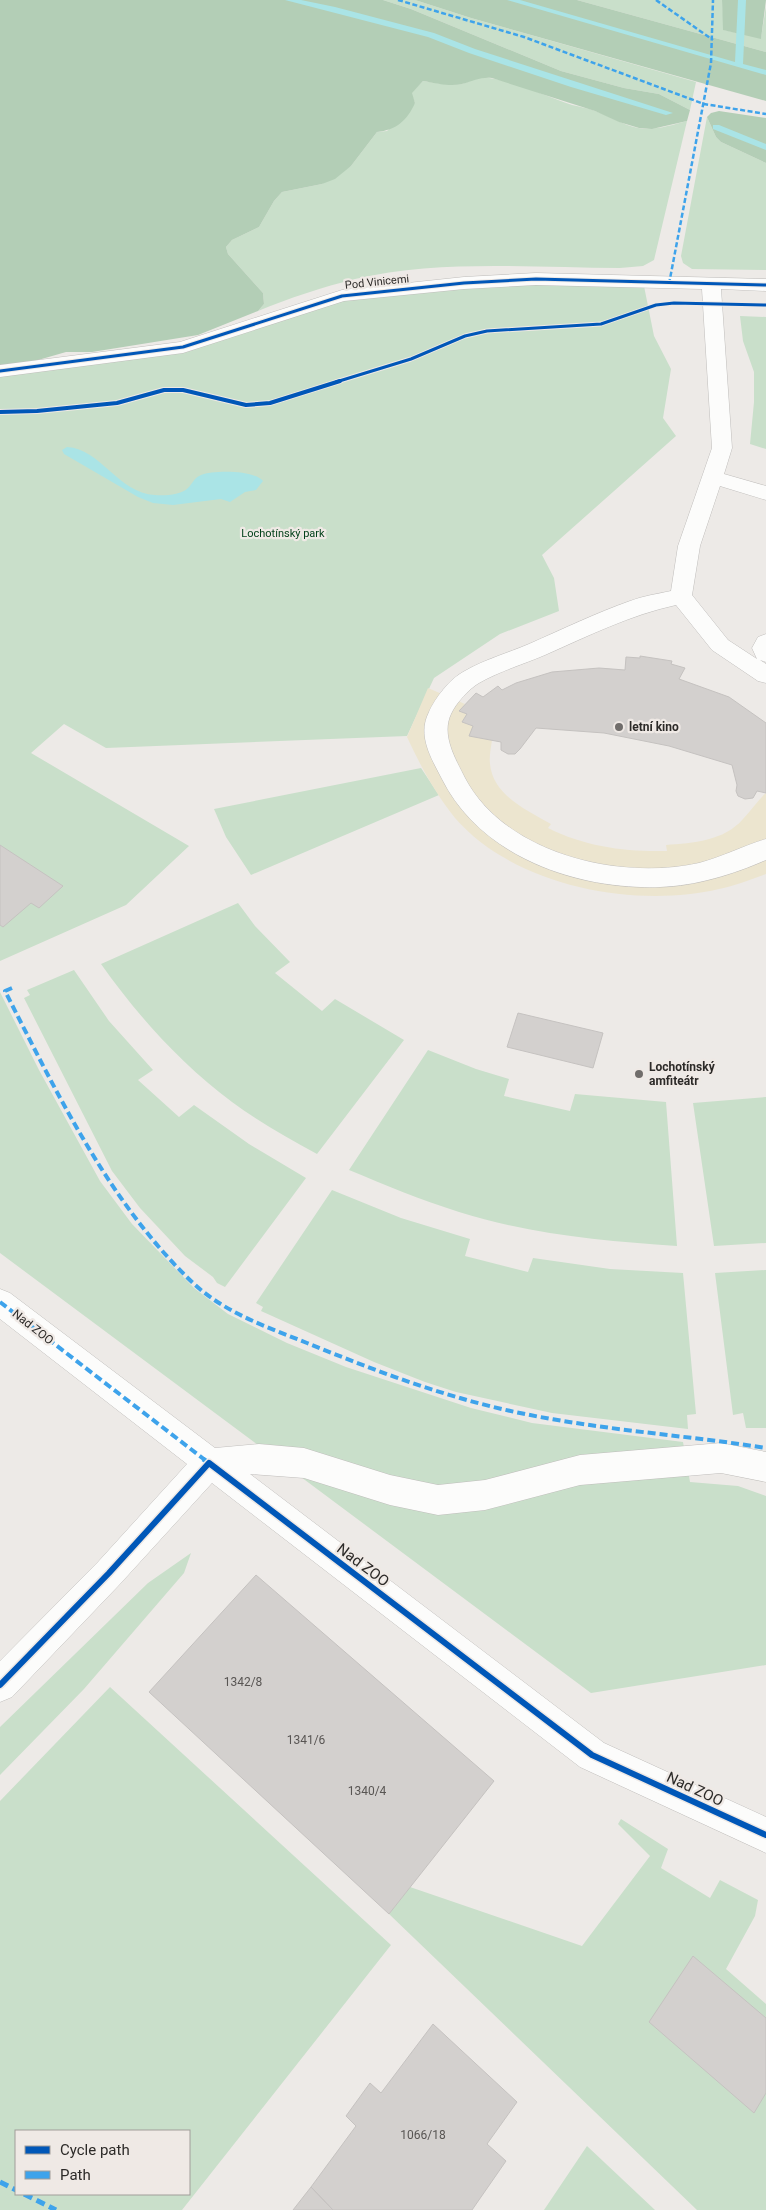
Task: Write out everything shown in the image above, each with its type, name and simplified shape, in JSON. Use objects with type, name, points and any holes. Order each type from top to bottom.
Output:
[{"type":"street","name":"Pod Vinicemi","points":[[0,371],[19,370],[183,346],[342,296],[464,283],[536,279],[669,284],[766,285]]},
{"type":"street","points":[[711,283],[722,448],[689,546],[681,596],[720,645],[766,675]]},
{"type":"street","points":[[712,477],[766,493]]},
{"type":"street","points":[[681,596],[638,606],[470,678],[449,697],[438,713],[436,726],[438,746],[464,798],[482,817],[524,847],[546,858],[582,869],[622,876],[654,878],[682,876],[709,871],[766,848]]},
{"type":"street","points":[[766,642],[763,648],[766,654]]},
{"type":"street","name":"Nad ZOO","points":[[0,1302],[592,1755],[766,1835]]},
{"type":"street","points":[[0,1685],[109,1573],[209,1463],[259,1459],[304,1463],[390,1490],[438,1500],[486,1495],[580,1470],[599,1468],[721,1458],[766,1467]]},
{"type":"green space","points":[[0,0],[383,0],[411,9],[561,71],[624,88],[659,94],[690,110],[687,121],[652,129],[639,128],[619,122],[595,111],[492,78],[453,85],[423,81],[412,93],[415,103],[404,120],[395,127],[377,132],[351,166],[335,179],[322,184],[282,192],[274,201],[259,227],[232,240],[226,247],[228,254],[263,293],[264,304],[258,311],[198,335],[92,352],[66,352],[0,371]]},
{"type":"green space","points":[[383,0],[415,0],[471,18],[696,82],[690,110],[659,94],[624,88],[561,71],[411,9]]},
{"type":"green space","points":[[415,0],[577,0],[766,52],[766,101],[471,18]]},
{"type":"green space","points":[[577,0],[722,0],[724,30],[761,38],[766,6],[766,52]]},
{"type":"green space","points":[[722,0],[766,0],[761,39],[723,30]]},
{"type":"green space","points":[[480,77],[515,84],[638,128],[657,128],[687,121],[654,260],[643,266],[620,268],[487,266],[420,269],[387,273],[331,286],[294,297],[258,311],[264,304],[263,293],[228,254],[226,247],[232,240],[259,227],[274,201],[282,192],[322,184],[351,166],[377,132],[387,131],[415,103],[411,93],[423,81],[450,85],[462,84]]},
{"type":"green space","points":[[719,111],[766,118],[766,163],[721,142],[716,137],[707,117],[711,113]]},
{"type":"green space","points":[[707,117],[716,137],[721,142],[766,163],[766,270],[692,269],[683,263],[681,256]]},
{"type":"green space","name":"Lochotínský park","points":[[643,281],[654,336],[671,369],[663,418],[676,436],[542,555],[554,578],[559,611],[500,634],[434,678],[407,736],[106,748],[64,724],[31,753],[189,846],[126,905],[0,961],[0,371],[183,347],[342,296],[464,283]]},
{"type":"green space","points":[[740,316],[766,317],[766,449],[750,444],[754,402],[754,372],[743,341]]},
{"type":"green space","points":[[421,768],[439,795],[251,875],[226,837],[214,809]]},
{"type":"green space","points":[[238,903],[255,926],[290,962],[275,973],[322,1011],[335,999],[404,1040],[317,1154],[274,1130],[213,1087],[161,1038],[101,964]]},
{"type":"green space","points":[[74,970],[109,1021],[153,1070],[138,1080],[179,1117],[194,1105],[249,1144],[306,1178],[225,1287],[217,1283],[213,1277],[185,1256],[140,1208],[112,1171],[24,998],[30,995],[27,990]]},
{"type":"green space","points":[[0,992],[39,1070],[100,1181],[132,1224],[194,1288],[228,1314],[287,1343],[346,1367],[471,1408],[532,1423],[683,1442],[690,1482],[738,1486],[766,1496],[766,1665],[591,1693],[0,1253]]},
{"type":"green space","points":[[428,1050],[476,1069],[509,1079],[504,1096],[570,1111],[575,1094],[666,1102],[677,1246],[594,1239],[539,1231],[485,1220],[403,1192],[349,1170]]},
{"type":"green space","points":[[766,1097],[766,1243],[714,1246],[693,1103]]},
{"type":"green space","points":[[332,1190],[401,1218],[470,1239],[465,1256],[528,1272],[533,1258],[610,1269],[683,1273],[696,1414],[687,1415],[688,1429],[552,1413],[456,1392],[374,1362],[261,1311],[263,1307],[256,1303]]},
{"type":"green space","points":[[766,1270],[766,1428],[746,1428],[743,1413],[733,1415],[715,1273]]},
{"type":"green space","points":[[191,1553],[184,1573],[84,1689],[0,1775],[0,1727],[148,1583]]},
{"type":"green space","points":[[110,1687],[391,1945],[182,2210],[0,2210],[0,1801]]},
{"type":"green space","points":[[621,1819],[668,1849],[661,1868],[710,1898],[720,1880],[758,1900],[755,1916],[726,1969],[766,2004],[766,2210],[697,2210],[389,1914],[410,1887],[582,1946],[650,1856],[618,1824]]},
{"type":"green space","points":[[587,2146],[655,2210],[544,2210]]},
{"type":"sand","points":[[428,688],[465,704],[459,711],[467,714],[462,722],[473,726],[470,736],[492,740],[490,761],[492,775],[504,793],[522,807],[551,824],[548,828],[577,840],[621,849],[667,851],[666,845],[697,842],[727,832],[743,819],[766,793],[766,874],[719,889],[686,894],[650,896],[614,893],[577,886],[542,876],[509,861],[480,841],[455,818],[428,779],[407,737]]},
{"type":"water","points":[[67,447],[90,455],[130,487],[155,495],[177,494],[188,488],[199,476],[207,473],[243,473],[258,477],[263,481],[256,490],[245,492],[230,502],[221,499],[173,505],[153,503],[138,497],[64,454],[62,450]]},
{"type":"building","name":"letní kino","points":[[640,656],[672,661],[671,664],[685,668],[679,679],[729,697],[766,723],[766,793],[757,791],[753,798],[745,799],[738,796],[732,765],[669,746],[604,733],[536,728],[515,754],[508,754],[501,750],[501,742],[469,736],[473,726],[462,722],[467,714],[459,711],[476,693],[483,697],[498,686],[502,690],[516,683],[552,672],[599,668],[625,670],[626,657],[640,658]]},
{"type":"building","points":[[0,845],[63,886],[39,908],[31,903],[3,927],[0,925]]},
{"type":"building","points":[[518,1013],[603,1033],[593,1068],[507,1047]]},
{"type":"building","points":[[256,1575],[494,1781],[389,1914],[149,1692]]},
{"type":"building","points":[[693,1956],[766,2018],[766,2093],[754,2113],[649,2022]]},
{"type":"building","points":[[433,2024],[517,2102],[487,2144],[506,2161],[472,2210],[333,2210],[311,2187],[356,2126],[346,2116],[370,2083],[381,2093]]},
{"type":"building","points":[[311,2187],[333,2210],[293,2210]]},
{"type":"waterway","points":[[289,0],[335,9],[431,35],[472,51],[574,85],[669,113]]},
{"type":"waterway","points":[[511,0],[766,73]]},
{"type":"waterway","points":[[739,65],[742,0]]},
{"type":"waterway","points":[[716,127],[766,147]]},
{"type":"marked path","points":[[398,0],[524,37],[704,104],[766,114]]},
{"type":"marked path","points":[[656,0],[713,40]]},
{"type":"marked path","points":[[669,284],[711,63],[713,0]]},
{"type":"marked path","points":[[12,988],[5,991],[65,1107],[111,1182],[136,1218],[163,1251],[193,1283],[218,1303],[262,1325],[356,1362],[405,1380],[506,1410],[555,1419],[766,1448]]},
{"type":"marked path","points":[[0,1302],[209,1463]]},
{"type":"marked path","points":[[0,2182],[15,2190]]},
{"type":"marked path","points":[[26,2195],[56,2210]]},
{"type":"cycle path","points":[[0,371],[183,347],[342,296],[464,283],[536,279],[766,285]]},
{"type":"cycle path","points":[[0,412],[37,411],[117,403],[164,390],[183,390],[246,405],[270,403],[411,359],[465,336],[487,331],[601,324],[656,305],[674,303],[766,305]]},
{"type":"cycle path","points":[[0,1685],[109,1573],[209,1463],[592,1755],[766,1835]]},
{"type":"place","name":"letní kino","points":[[619,727]]},
{"type":"place","name":"Lochotínský amfiteátr","points":[[639,1074]]}]
